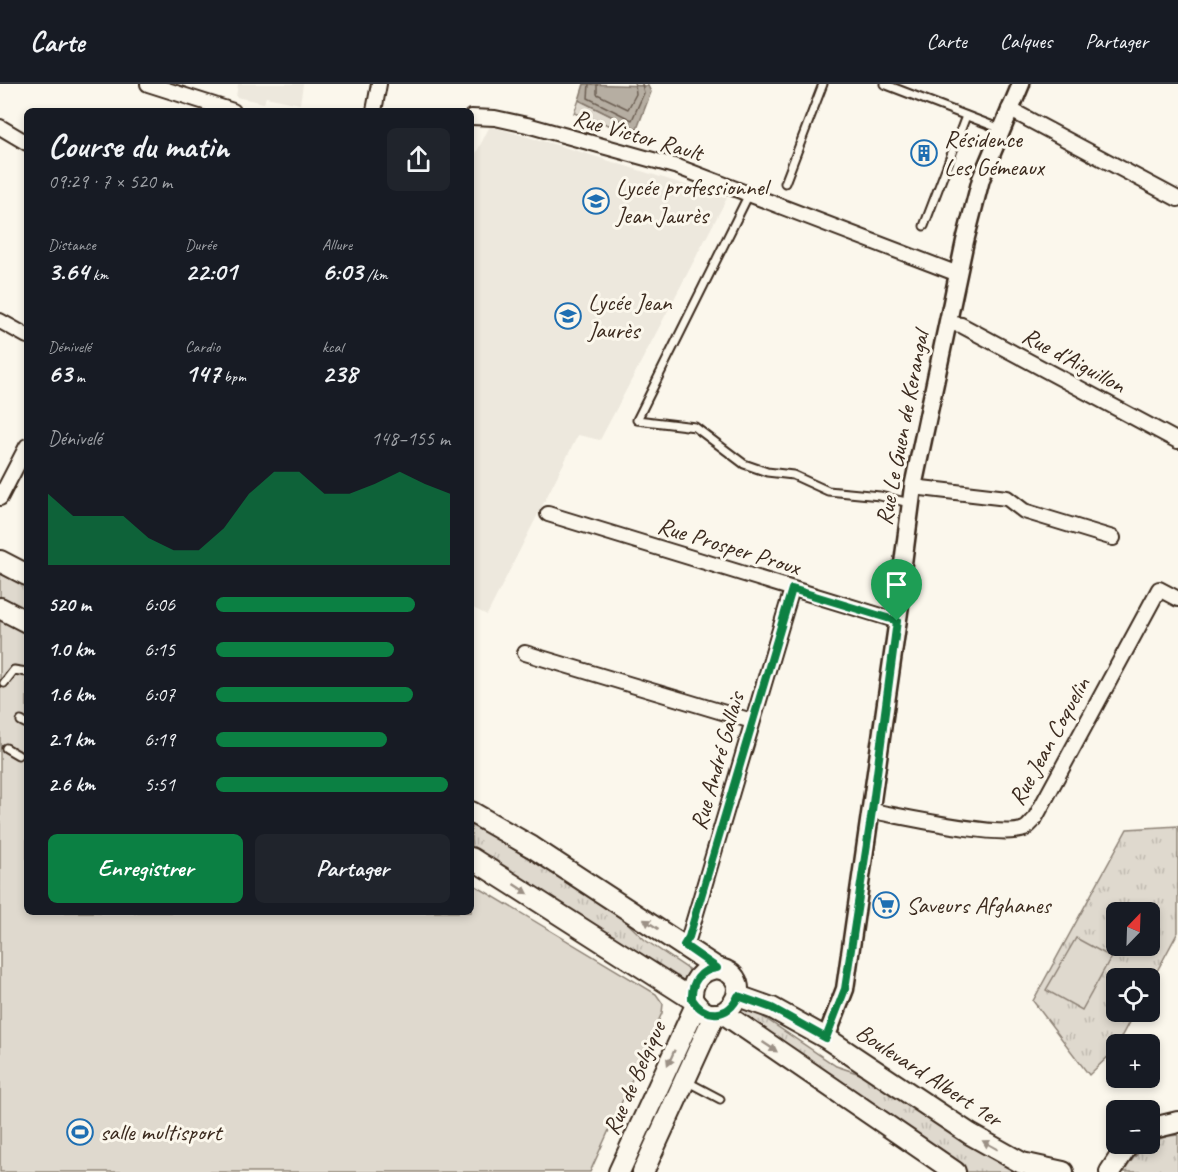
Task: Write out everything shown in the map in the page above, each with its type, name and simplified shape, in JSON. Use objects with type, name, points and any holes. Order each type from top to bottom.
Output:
[{"type":"main road","points":[[0,561],[24,573]]},
{"type":"main road","points":[[0,608],[24,620]]},
{"type":"main road","points":[[474,814],[532,847],[732,976],[736,982],[738,996],[735,1003],[719,1014]]},
{"type":"main road","points":[[474,860],[694,1002],[719,1014],[956,1172]]},
{"type":"main road","points":[[694,1002],[693,989],[698,976],[717,968]]},
{"type":"main road","name":"Boulevard Albert 1er","points":[[738,996],[772,1008],[826,1038],[970,1134],[1022,1163],[1064,1172]]},
{"type":"main road","name":"Rue de Belgique","points":[[620,1172],[694,1002]]},
{"type":"main road","name":"Rue de Belgique","points":[[644,1172],[684,1080],[719,1014]]},
{"type":"main road","points":[[1160,1126],[1178,1122]]},
{"type":"main road","points":[[1110,1172],[1122,1154]]},
{"type":"street","points":[[148,84],[203,107]]},
{"type":"street","points":[[375,108],[379,84]]},
{"type":"street","name":"Rue Le Guen de Kerangal","points":[[826,1038],[845,989],[872,811],[911,495],[947,323],[981,178],[1021,84]]},
{"type":"street","points":[[1009,109],[1178,199]]},
{"type":"street","name":"Rue Victor Rault","points":[[474,117],[495,117],[678,167],[958,274]]},
{"type":"street","points":[[0,127],[24,141]]},
{"type":"street","points":[[0,321],[24,334]]},
{"type":"street","name":"Rue d'Aiguillon","points":[[947,323],[961,326],[1178,441]]},
{"type":"street","points":[[0,498],[24,452]]},
{"type":"street","points":[[911,495],[1007,498],[1024,511],[1113,538]]},
{"type":"street","name":"Rue Prosper Proux","points":[[548,514],[897,621]]},
{"type":"street","name":"Rue André Gallais","points":[[684,945],[689,937],[792,589]]},
{"type":"street","name":"Rue Jean Coquelin","points":[[872,811],[985,830],[1012,832],[1025,829],[1039,810],[1159,589],[1178,599]]},
{"type":"street","points":[[525,653],[752,721]]},
{"type":"lane","points":[[785,183],[823,84]]},
{"type":"lane","points":[[885,84],[1001,129]]},
{"type":"lane","points":[[924,226],[966,116]]},
{"type":"lane","points":[[749,194],[637,420],[694,427],[744,464],[767,472],[793,475],[828,491],[880,496],[911,495]]},
{"type":"lane","points":[[4,682],[14,670],[24,672]]},
{"type":"lane","points":[[6,748],[18,755]]},
{"type":"lane","points":[[684,1080],[720,1099]]},
{"type":"shaded area","points":[[238,84],[303,84],[300,104],[266,97],[264,103],[236,97]]},
{"type":"shaded area","name":"Lycée Jean Jaurès","points":[[490,126],[727,198],[600,440],[578,435],[487,615],[474,608],[474,157]]},
{"type":"green space","points":[[579,100],[637,129],[635,134],[574,113]]},
{"type":"green space","points":[[0,568],[24,581],[24,611],[0,599]]},
{"type":"green space","points":[[0,618],[24,631],[24,915],[474,915],[474,885],[656,994],[663,1004],[662,1013],[590,1172],[0,1172]]},
{"type":"green space","points":[[474,825],[615,911],[645,940],[694,973],[694,989],[474,852]]},
{"type":"green space","points":[[1178,826],[1178,932],[1159,968],[1106,968],[1106,1022],[1129,1022],[1123,1034],[1106,1034],[1106,1059],[1089,1075],[1033,1001],[1127,829]]},
{"type":"green space","points":[[1076,938],[1111,957],[1082,1010],[1046,990]]},
{"type":"green space","points":[[738,1000],[836,1066],[863,1075],[986,1155],[1015,1169],[1030,1172],[968,1172],[728,1012]]},
{"type":"green space","points":[[1178,1135],[1178,1172],[1124,1172],[1138,1154],[1160,1154],[1160,1138]]},
{"type":"water","points":[[584,84],[648,86],[651,92],[637,129],[579,100]]},
{"type":"place","name":"Résidence Les Gémeaux","points":[[924,153]]},
{"type":"place","name":"Lycée professionnel Jean Jaurès","points":[[596,201]]},
{"type":"place","name":"Lycée Jean Jaurès","points":[[568,316]]},
{"type":"place","name":"Saveurs Afghanes","points":[[886,905]]},
{"type":"place","name":"salle multisport","points":[[80,1132]]},
{"type":"route","points":[[792,589],[897,621],[872,811],[845,989],[826,1038],[772,1008],[744,997],[738,996],[730,1009],[723,1013],[708,1013],[696,1005],[692,999],[694,982],[704,972],[717,968],[684,945],[689,937],[792,589]]}]
